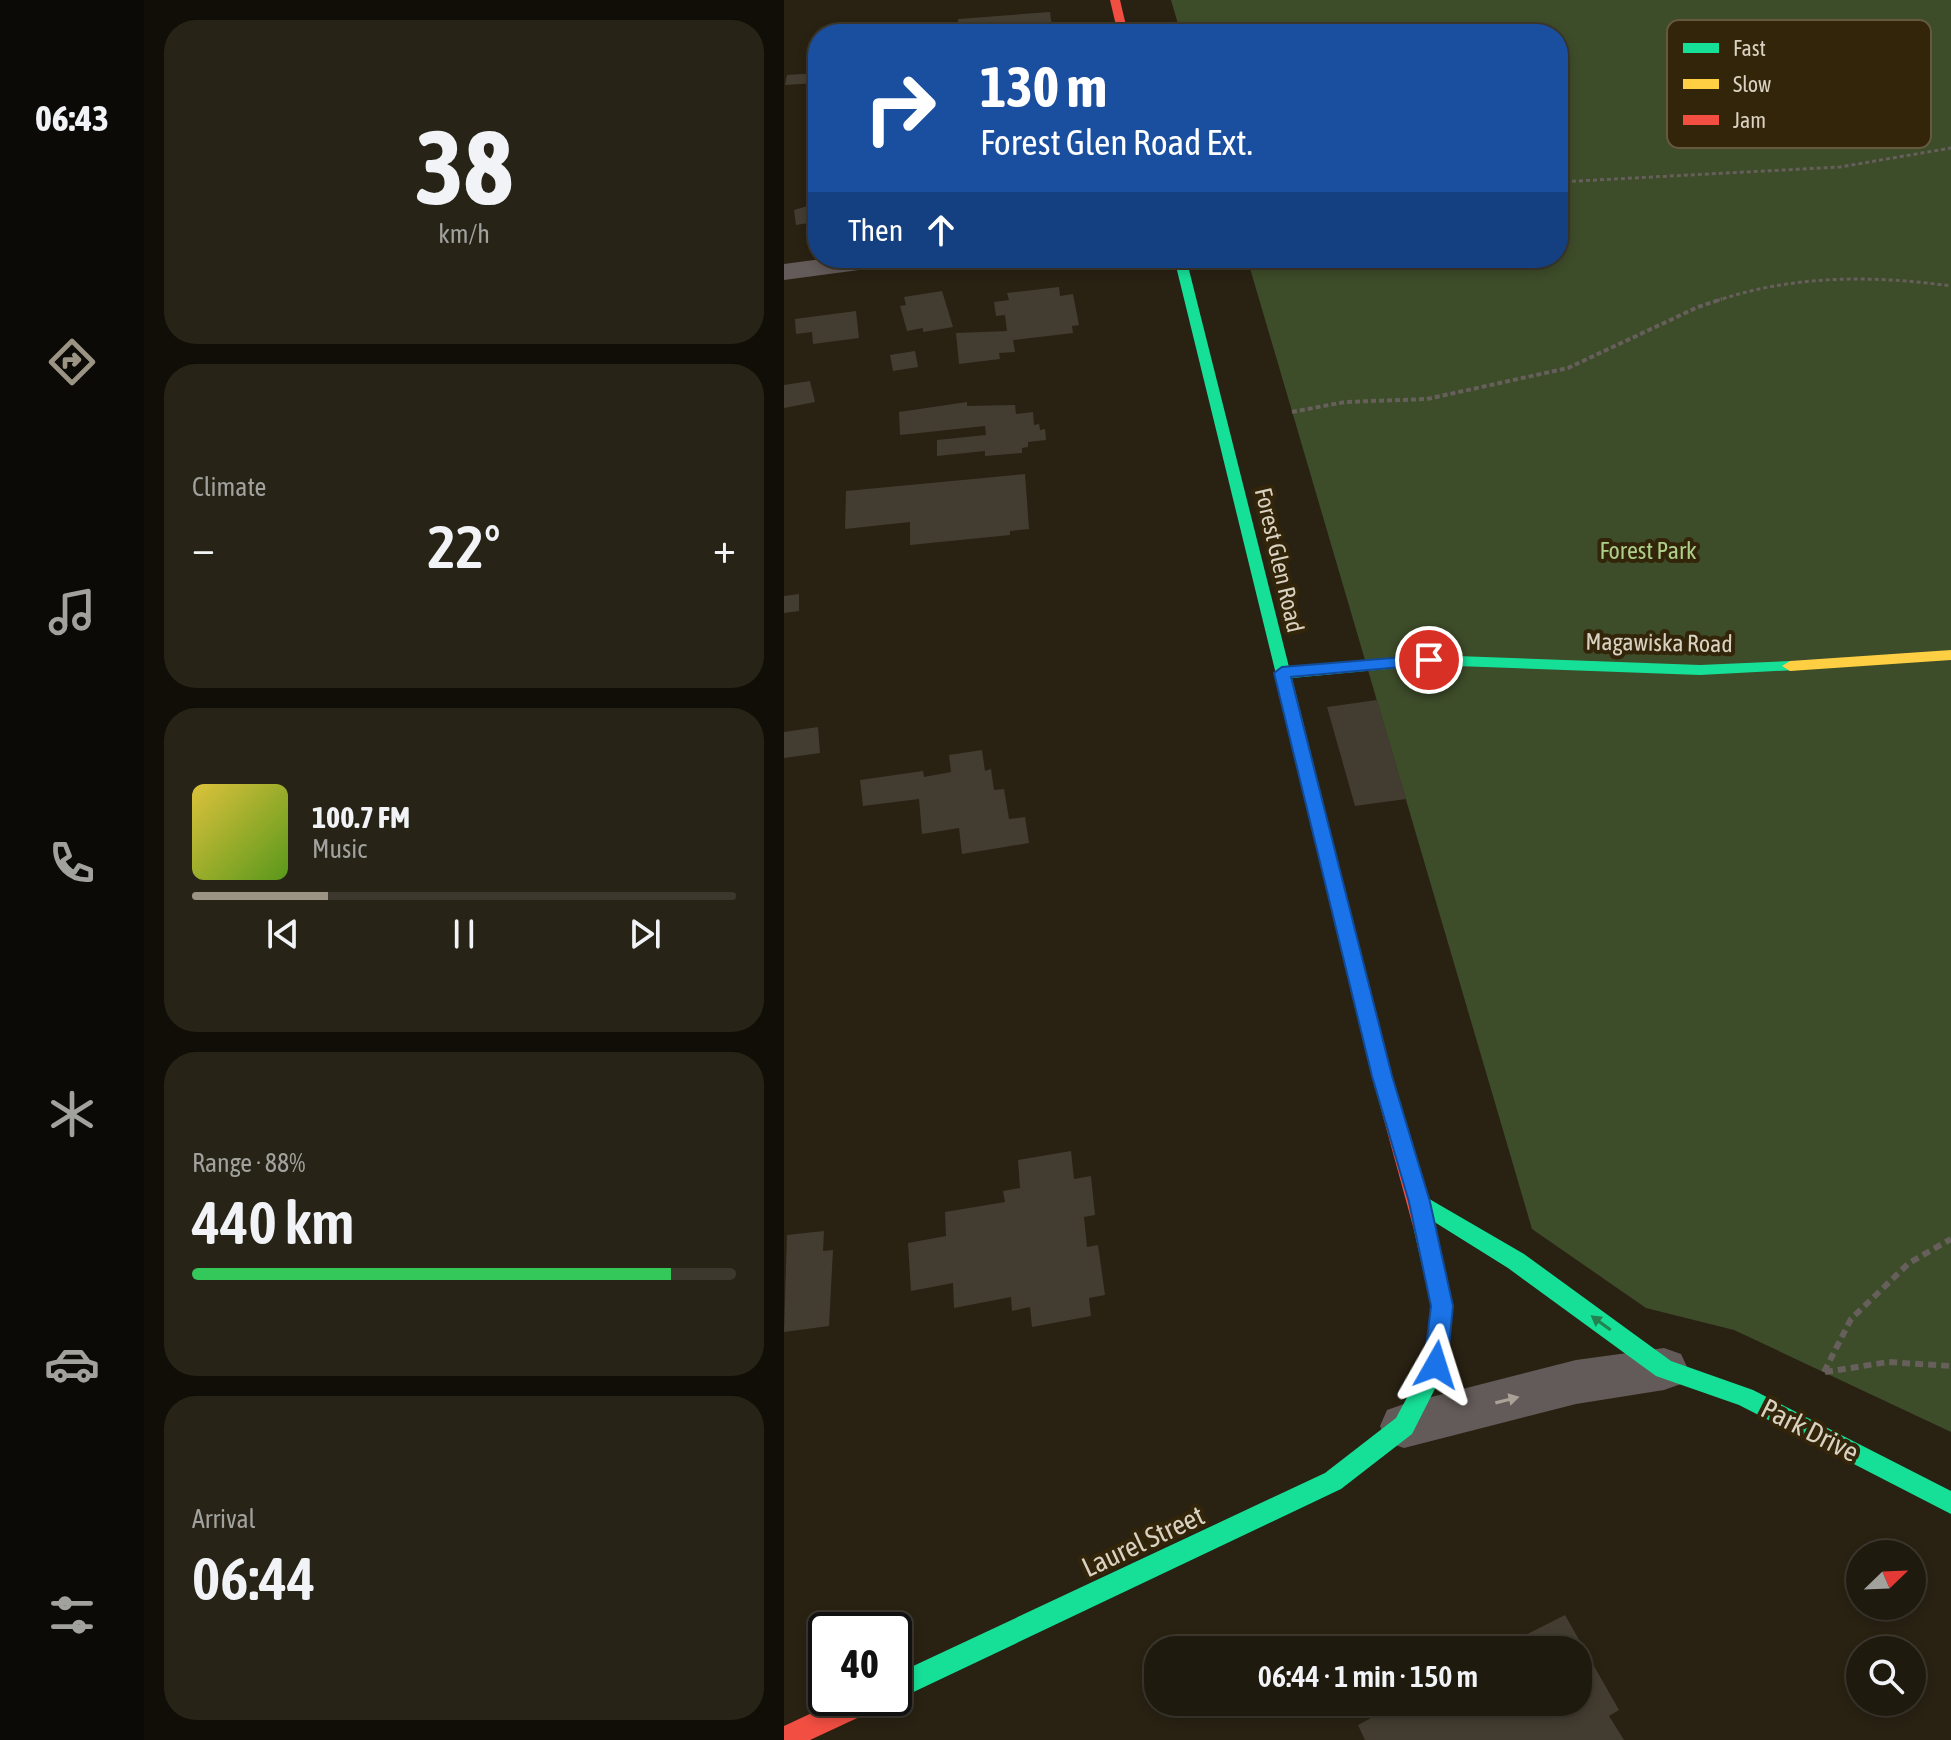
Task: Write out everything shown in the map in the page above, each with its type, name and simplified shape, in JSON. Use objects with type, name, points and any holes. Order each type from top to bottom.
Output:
[{"type":"street","points":[[1115,0],[1121,24]]},
{"type":"street","points":[[784,272],[814,268]]},
{"type":"street","name":"Forest Glen Road","points":[[1182,268],[1382,1076],[1419,1202],[1442,1306],[1436,1365],[1404,1426]]},
{"type":"street","name":"Magawiska Road","points":[[1282,673],[1429,660],[1700,670],[1853,664],[1951,655]]},
{"type":"street","name":"Park Drive","points":[[1419,1202],[1516,1261],[1664,1369],[1745,1397],[1951,1503]]},
{"type":"street","name":"Park Drive","points":[[1404,1426],[1576,1382],[1664,1369]]},
{"type":"street","name":"Laurel Street","points":[[912,1680],[1333,1481],[1404,1426]]},
{"type":"street","points":[[784,1739],[833,1716]]},
{"type":"path","points":[[1568,181],[1840,167],[1951,148]]},
{"type":"path","points":[[1292,412],[1345,402],[1427,399],[1568,368],[1698,307],[1754,288],[1829,279],[1900,279],[1951,286]]},
{"type":"path","points":[[1951,1239],[1909,1263],[1851,1319],[1824,1372],[1871,1361],[1924,1360],[1951,1366]]},
{"type":"green space","name":"Forest Park","points":[[1171,0],[1951,0],[1951,1432],[1734,1330],[1646,1308],[1532,1229],[1250,268],[1568,268],[1568,24],[1178,24]]},
{"type":"building","points":[[1050,12],[1052,24],[952,24],[958,19]]},
{"type":"building","points":[[808,74],[808,84],[785,85],[787,75]]},
{"type":"building","points":[[808,206],[808,223],[796,225],[794,210]]},
{"type":"building","points":[[1059,287],[1060,296],[1073,294],[1079,325],[1072,326],[1073,333],[1013,340],[1015,352],[999,353],[1000,359],[959,364],[956,333],[1007,331],[1005,315],[996,316],[994,302],[1009,300],[1007,293]]},
{"type":"building","points":[[942,291],[953,327],[907,331],[900,306],[906,305],[904,297]]},
{"type":"building","points":[[856,311],[859,338],[813,344],[812,332],[796,334],[795,319]]},
{"type":"building","points":[[915,351],[918,367],[893,371],[890,355]]},
{"type":"building","points":[[810,381],[815,402],[784,408],[784,385]]},
{"type":"building","points":[[967,402],[967,406],[1015,405],[1016,414],[1033,412],[1034,425],[1039,424],[1040,430],[1045,429],[1046,440],[1028,442],[1022,453],[985,456],[985,451],[937,456],[937,440],[986,435],[985,426],[900,435],[899,412]]},
{"type":"building","points":[[1025,474],[1029,529],[1010,531],[1010,535],[910,545],[910,522],[845,529],[846,491]]},
{"type":"building","points":[[799,594],[799,611],[784,613],[784,596]]},
{"type":"building","points":[[1377,700],[1406,799],[1355,806],[1327,707]]},
{"type":"building","points":[[818,727],[820,753],[784,758],[784,732]]},
{"type":"building","points":[[982,750],[985,771],[991,769],[994,790],[1004,789],[1009,819],[1025,817],[1029,843],[962,854],[959,828],[922,834],[919,799],[863,806],[860,780],[923,771],[924,777],[951,772],[949,755]]},
{"type":"building","points":[[1071,1151],[1074,1179],[1091,1176],[1095,1215],[1084,1217],[1087,1247],[1098,1245],[1105,1295],[1089,1298],[1091,1316],[1032,1327],[1030,1307],[1012,1311],[1011,1297],[954,1308],[953,1283],[911,1291],[908,1243],[946,1236],[945,1212],[1005,1202],[1003,1191],[1020,1188],[1018,1160]]},
{"type":"building","points":[[824,1231],[823,1251],[833,1250],[829,1326],[784,1332],[787,1235]]},
{"type":"building","points":[[1565,1615],[1577,1636],[1524,1636]]},
{"type":"building","points":[[1592,1662],[1619,1710],[1609,1716],[1624,1740],[1365,1740],[1358,1725],[1375,1716],[1592,1716]]},
{"type":"traffic: fast","points":[[1182,268],[1339,902]]},
{"type":"traffic: fast","points":[[1282,673],[1429,660],[1700,670],[1790,666]]},
{"type":"traffic: fast","points":[[1419,1202],[1516,1261],[1664,1369],[1745,1397],[1951,1503]]},
{"type":"traffic: fast","points":[[912,1680],[1333,1481],[1404,1426],[1436,1365],[1442,1306],[1425,1230]]},
{"type":"traffic: slow","points":[[1790,666],[1951,655]]},
{"type":"traffic: jam","points":[[1115,0],[1121,24]]},
{"type":"traffic: jam","points":[[1339,902],[1382,1076],[1425,1230]]},
{"type":"traffic: jam","points":[[784,1739],[833,1716]]},
{"type":"route","points":[[1429,660],[1282,673],[1382,1076],[1419,1202],[1442,1306],[1436,1365]]}]
